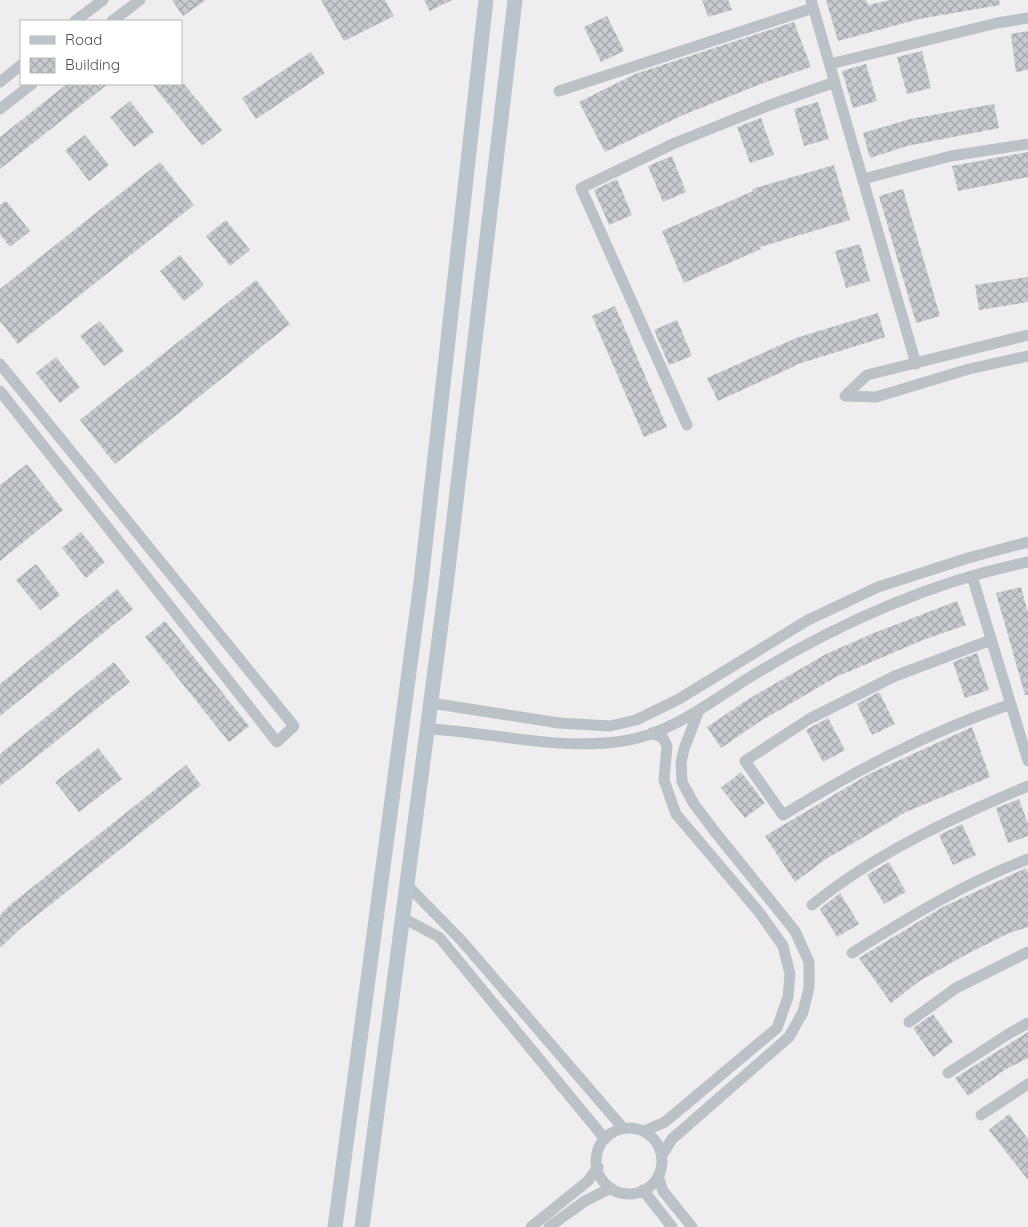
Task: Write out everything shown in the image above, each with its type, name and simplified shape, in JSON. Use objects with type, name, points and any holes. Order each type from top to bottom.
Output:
[{"type":"main road","points":[[335,1227],[421,582],[486,0]]},
{"type":"main road","points":[[362,1227],[428,729],[515,0]]},
{"type":"street","points":[[76,20],[103,0]]},
{"type":"street","points":[[113,20],[140,0]]},
{"type":"street","points":[[559,91],[812,4],[916,364]]},
{"type":"street","points":[[830,64],[997,23],[1028,18]]},
{"type":"street","points":[[0,82],[20,66]]},
{"type":"street","points":[[687,425],[581,188],[675,143],[770,105],[835,82]]},
{"type":"street","points":[[0,109],[31,85]]},
{"type":"street","points":[[863,179],[951,156],[1028,144]]},
{"type":"street","points":[[1028,335],[867,375],[845,396],[876,396],[969,369],[1028,356]]},
{"type":"street","points":[[0,364],[294,726],[277,742],[0,391]]},
{"type":"street","points":[[431,703],[559,723],[610,726],[636,720],[679,699],[808,620],[878,587],[968,558],[1028,542]]},
{"type":"street","points":[[428,729],[467,731],[552,743],[624,741],[663,730],[699,710],[760,671],[841,628],[906,598],[972,576],[1028,562]]},
{"type":"street","points":[[972,576],[1028,761]]},
{"type":"street","points":[[992,640],[895,676],[809,719],[745,761],[784,815],[853,772],[927,736],[1011,704]]},
{"type":"street","points":[[652,733],[663,738],[667,746],[664,780],[676,814],[759,912],[779,939],[783,946],[790,974],[788,997],[777,1028],[665,1122],[644,1131],[623,1128],[605,1139],[599,1148],[598,1167],[603,1180],[611,1188],[621,1192],[632,1193],[643,1190],[652,1184],[658,1176],[662,1156],[672,1139],[789,1037],[803,1012],[809,988],[809,962],[795,931],[710,826],[694,804],[682,782],[681,763],[684,749],[699,710]]},
{"type":"street","points":[[812,906],[837,885],[914,838],[1028,786]]},
{"type":"street","points":[[852,953],[945,897],[992,873],[1028,859]]},
{"type":"street","points":[[407,885],[461,940],[623,1128]]},
{"type":"street","points":[[403,918],[439,937],[605,1139]]},
{"type":"street","points":[[909,1022],[956,988],[1028,952]]},
{"type":"street","points":[[948,1073],[1010,1033],[1028,1024]]},
{"type":"street","points":[[981,1115],[1028,1084]]},
{"type":"street","points":[[644,1131],[659,1146],[662,1156]]},
{"type":"street","points":[[531,1227],[588,1181],[598,1167]]},
{"type":"street","points":[[658,1176],[663,1191],[692,1227]]},
{"type":"street","points":[[549,1227],[585,1201],[611,1188]]},
{"type":"street","points":[[643,1190],[672,1227]]},
{"type":"building","points":[[172,0],[206,0],[183,16]]},
{"type":"building","points":[[321,0],[385,0],[394,16],[344,41]]},
{"type":"building","points":[[424,0],[452,0],[430,11]]},
{"type":"building","points":[[702,0],[728,0],[732,10],[708,17]]},
{"type":"building","points":[[826,0],[866,0],[868,5],[891,0],[999,0],[1000,5],[919,19],[838,41]]},
{"type":"building","points":[[607,16],[624,51],[601,62],[584,27]]},
{"type":"building","points":[[794,22],[811,67],[766,82],[683,115],[605,152],[579,102],[635,74]]},
{"type":"building","points":[[1028,31],[1028,70],[1016,72],[1011,34]]},
{"type":"building","points":[[922,51],[931,88],[907,94],[897,57]]},
{"type":"building","points":[[311,52],[325,73],[256,119],[242,98]]},
{"type":"building","points":[[866,64],[877,101],[853,108],[842,71]]},
{"type":"building","points":[[184,84],[222,130],[202,146],[153,85]]},
{"type":"building","points":[[66,85],[107,85],[0,169],[0,137]]},
{"type":"building","points":[[130,101],[154,132],[134,147],[110,117]]},
{"type":"building","points":[[818,102],[829,139],[804,146],[794,109]]},
{"type":"building","points":[[994,104],[999,128],[907,146],[870,158],[863,133],[910,119]]},
{"type":"building","points":[[761,118],[774,155],[750,163],[737,127]]},
{"type":"building","points":[[85,135],[109,165],[89,181],[65,150]]},
{"type":"building","points":[[1028,152],[1028,177],[958,191],[952,166]]},
{"type":"building","points":[[672,156],[686,192],[663,202],[648,166]]},
{"type":"building","points":[[160,162],[194,205],[18,344],[0,321],[0,289]]},
{"type":"building","points":[[834,165],[850,220],[760,247],[761,249],[684,283],[662,231],[753,191],[752,189]]},
{"type":"building","points":[[617,179],[632,215],[609,225],[594,190]]},
{"type":"building","points":[[903,189],[940,316],[916,323],[879,196]]},
{"type":"building","points":[[6,201],[30,231],[10,247],[0,234],[0,205]]},
{"type":"building","points":[[226,220],[250,250],[230,266],[206,236]]},
{"type":"building","points":[[860,244],[870,281],[846,288],[835,251]]},
{"type":"building","points":[[180,255],[204,285],[184,301],[160,271]]},
{"type":"building","points":[[1028,277],[1028,302],[979,310],[975,285]]},
{"type":"building","points":[[256,280],[290,324],[115,464],[80,420]]},
{"type":"building","points":[[615,306],[667,427],[644,437],[592,316]]},
{"type":"building","points":[[878,313],[885,337],[795,365],[718,401],[707,378],[796,338]]},
{"type":"building","points":[[677,320],[692,356],[669,365],[654,330]]},
{"type":"building","points":[[100,321],[124,351],[104,366],[80,336]]},
{"type":"building","points":[[56,357],[80,387],[60,403],[36,373]]},
{"type":"building","points":[[27,464],[63,510],[0,561],[0,485]]},
{"type":"building","points":[[81,532],[105,562],[86,578],[62,548]]},
{"type":"building","points":[[36,564],[60,595],[40,610],[16,580]]},
{"type":"building","points":[[1021,587],[1028,613],[1028,695],[1025,695],[996,593]]},
{"type":"building","points":[[117,589],[133,609],[0,716],[0,684]]},
{"type":"building","points":[[957,601],[966,625],[923,640],[836,677],[759,722],[721,748],[707,727],[747,700],[826,654]]},
{"type":"building","points":[[165,621],[249,726],[229,742],[145,637]]},
{"type":"building","points":[[977,653],[989,690],[965,698],[953,662]]},
{"type":"building","points":[[114,662],[130,682],[0,786],[0,754]]},
{"type":"building","points":[[879,692],[895,724],[872,735],[857,704]]},
{"type":"building","points":[[828,718],[845,750],[823,762],[806,730]]},
{"type":"building","points":[[972,727],[990,777],[906,812],[826,859],[795,882],[765,836],[869,774]]},
{"type":"building","points":[[98,748],[122,779],[79,812],[55,782]]},
{"type":"building","points":[[186,765],[201,785],[20,929],[0,948],[0,915],[10,905]]},
{"type":"building","points":[[741,772],[765,803],[745,818],[721,788]]},
{"type":"building","points":[[1019,799],[1028,824],[1028,836],[1008,843],[996,808]]},
{"type":"building","points":[[962,824],[976,855],[953,865],[939,835]]},
{"type":"building","points":[[889,862],[906,892],[884,904],[867,875]]},
{"type":"building","points":[[1026,868],[1028,874],[1028,927],[1009,933],[969,953],[921,980],[891,1003],[859,958],[941,908]]},
{"type":"building","points":[[840,893],[859,924],[837,937],[820,909]]},
{"type":"building","points":[[933,1014],[953,1042],[933,1057],[913,1028]]},
{"type":"building","points":[[1028,1032],[1028,1058],[1006,1069],[968,1096],[955,1078]]},
{"type":"building","points":[[1009,1114],[1028,1139],[1028,1180],[989,1130]]}]
